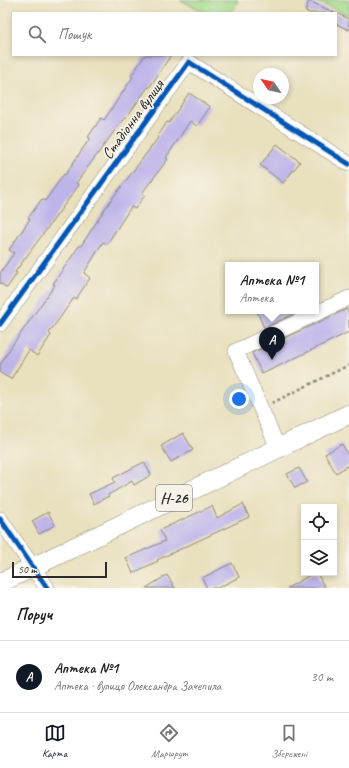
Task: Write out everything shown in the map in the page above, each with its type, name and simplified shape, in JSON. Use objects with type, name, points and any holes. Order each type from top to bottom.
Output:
[{"type":"main road","name":"Н-26","points":[[0,583],[349,414]]},
{"type":"street","name":"Стадіонна вулиця","points":[[0,324],[189,62],[349,164]]},
{"type":"street","points":[[319,312],[349,298]]},
{"type":"street","points":[[278,448],[236,352],[316,314]]},
{"type":"street","points":[[0,520],[34,567],[47,588]]},
{"type":"path","points":[[260,408],[349,365]]},
{"type":"green space","points":[[180,0],[238,0],[232,12],[205,12]]},
{"type":"green space","points":[[313,0],[349,0],[349,15]]},
{"type":"building","points":[[309,1],[333,12],[308,12],[305,11]]},
{"type":"building","points":[[337,13],[349,19],[349,30],[337,24]]},
{"type":"building","points":[[144,56],[170,56],[149,88],[148,87],[76,183],[79,185],[15,272],[17,273],[7,288],[0,283],[0,273],[14,253],[9,250],[30,219],[28,218],[42,199],[45,201],[64,174],[65,175],[90,138],[88,137],[101,118],[104,120],[133,77],[131,76]]},
{"type":"building","points":[[189,93],[210,107],[197,126],[190,121],[166,158],[168,159],[142,193],[145,195],[135,209],[131,207],[107,244],[103,242],[84,273],[90,278],[76,299],[74,298],[49,333],[51,335],[37,356],[29,350],[11,379],[0,373],[0,365],[55,285],[53,284],[79,246],[81,246],[106,207],[158,138],[167,122],[169,123]]},
{"type":"building","points":[[277,144],[300,162],[283,183],[260,165]]},
{"type":"building","points":[[347,309],[349,314],[349,332],[262,374],[252,353]]},
{"type":"building","points":[[258,314],[294,314],[264,328]]},
{"type":"building","points":[[183,433],[193,450],[171,462],[161,446]]},
{"type":"building","points":[[342,444],[349,457],[349,465],[336,473],[325,454]]},
{"type":"building","points":[[144,462],[151,475],[134,485],[132,481],[94,504],[89,494],[115,482],[113,478]]},
{"type":"building","points":[[299,468],[307,482],[295,488],[287,474]]},
{"type":"building","points":[[243,504],[249,517],[157,560],[158,561],[133,573],[126,558],[165,541],[160,530],[212,506],[217,518]]},
{"type":"building","points":[[48,512],[55,525],[39,534],[32,521]]},
{"type":"building","points":[[232,563],[239,577],[218,588],[207,588],[202,578]]},
{"type":"building","points":[[167,575],[175,588],[146,588]]},
{"type":"building","points":[[309,576],[319,576],[325,588],[287,588]]},
{"type":"cycle path","points":[[0,324],[189,62],[349,164]]},
{"type":"cycle path","points":[[0,519],[47,588]]},
{"type":"place","name":"Аптека №1","points":[[272,360]]}]
